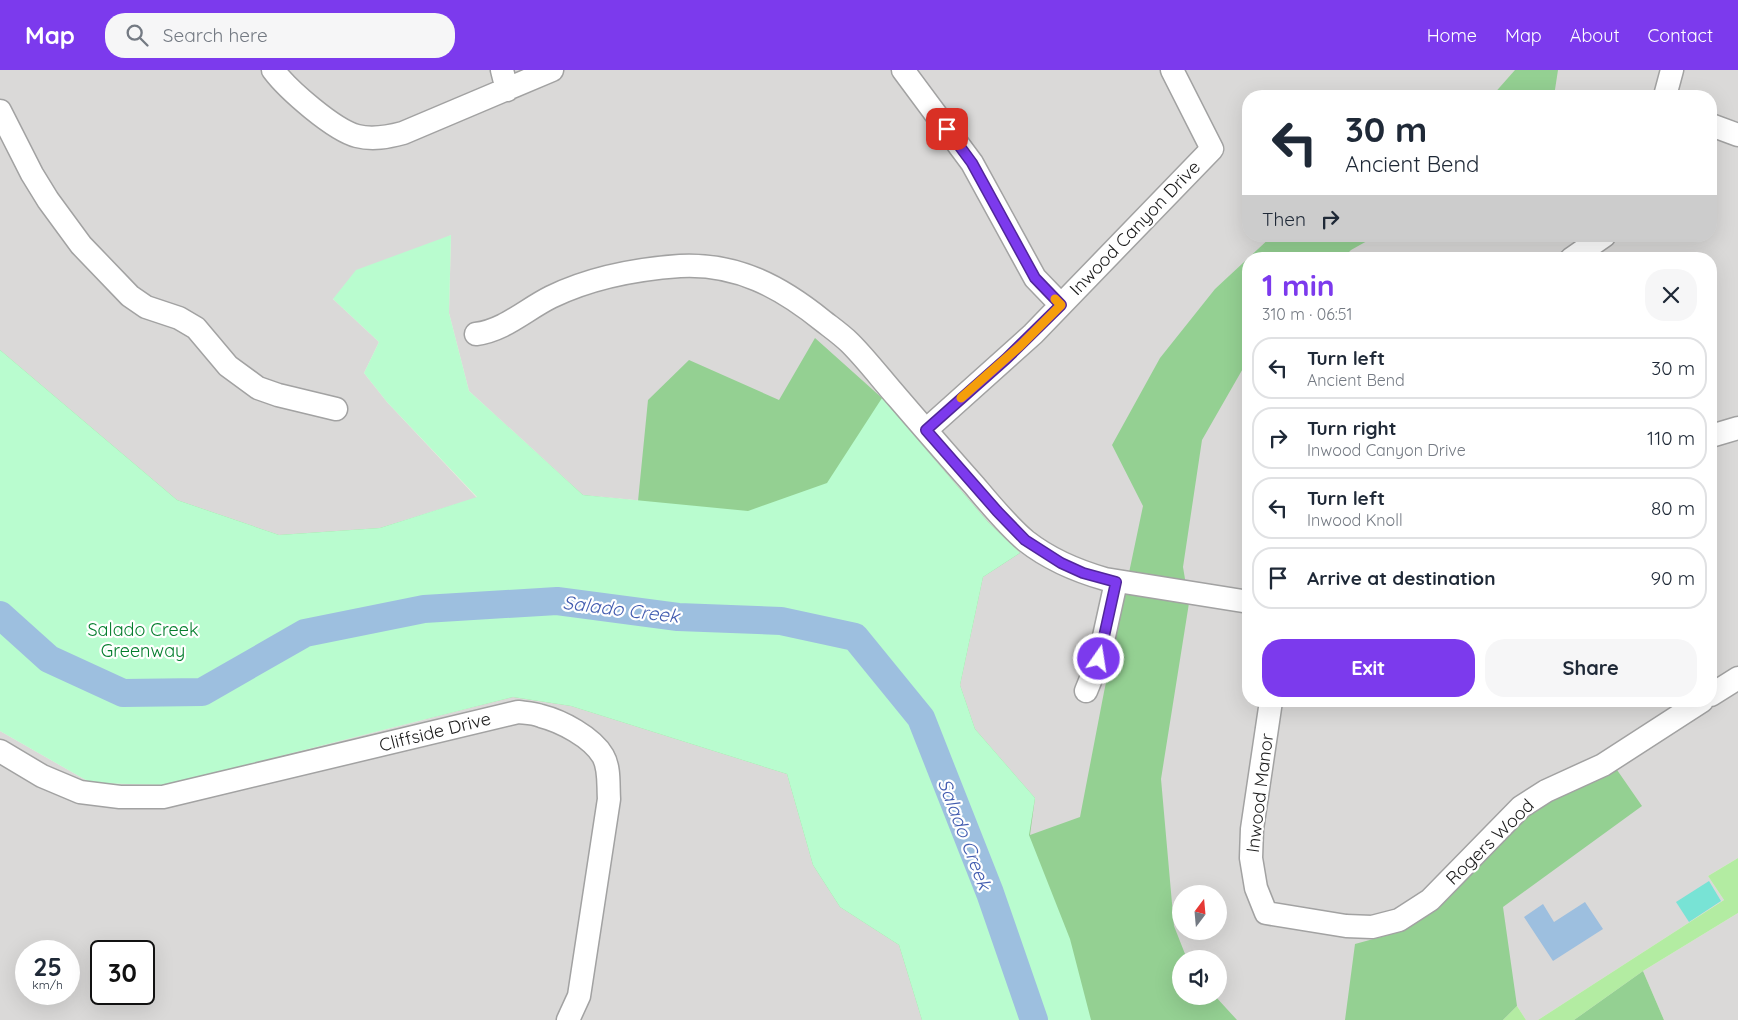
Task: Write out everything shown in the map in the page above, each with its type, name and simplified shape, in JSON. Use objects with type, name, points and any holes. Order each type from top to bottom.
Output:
[{"type":"street","points":[[273,70],[283,83],[337,128],[358,136],[380,139],[403,133],[504,80],[552,70]]},
{"type":"street","points":[[903,70],[972,163],[1035,278],[1061,305]]},
{"type":"street","name":"Inwood Canyon Drive","points":[[926,430],[1006,359],[1061,305],[1212,149],[1172,70]]},
{"type":"street","points":[[1667,90],[1672,70]]},
{"type":"street","points":[[0,111],[32,174],[48,200],[81,245],[130,296],[146,307],[179,318],[196,328],[228,366],[258,388],[336,409]]},
{"type":"street","points":[[1717,127],[1738,136]]},
{"type":"street","points":[[1581,252],[1595,242]]},
{"type":"street","points":[[476,334],[490,332],[548,298],[592,281],[635,272],[680,266],[699,266],[736,272],[770,285],[802,304],[849,343],[997,511],[1025,540],[1042,552],[1083,573],[1116,582],[1242,601]]},
{"type":"street","points":[[1717,434],[1738,428]]},
{"type":"street","points":[[1086,691],[1099,659],[1116,582]]},
{"type":"street","points":[[1717,691],[1738,678]]},
{"type":"street","name":"Inwood Manor","points":[[1266,913],[1256,888],[1251,858],[1252,829],[1270,707]]},
{"type":"street","name":"Rogers Wood","points":[[1266,913],[1346,926],[1372,927],[1399,920],[1430,900],[1521,807],[1546,791],[1603,765],[1693,707]]},
{"type":"street","name":"Cliffside Drive","points":[[0,750],[42,776],[80,792],[120,797],[163,797],[518,712],[542,716],[564,725],[587,737],[603,756],[608,772],[609,798],[579,996],[568,1020]]},
{"type":"shaded area","points":[[0,70],[1738,70],[1738,858],[1708,876],[1724,900],[1538,1020],[1526,1020],[1517,1006],[1493,1020],[1091,1020],[1029,835],[1035,798],[975,729],[960,685],[983,577],[1020,552],[988,522],[748,511],[583,495],[469,391],[449,313],[451,235],[333,299],[379,342],[364,373],[387,402],[477,498],[380,528],[279,535],[177,500],[0,350]]},
{"type":"shaded area","points":[[513,697],[571,706],[787,774],[813,865],[840,907],[899,945],[922,1020],[0,1020],[0,731],[91,783],[167,785]]},
{"type":"shaded area","points":[[1709,881],[1721,901],[1689,922],[1676,902]]},
{"type":"shaded area","points":[[1585,902],[1603,929],[1553,961],[1524,917],[1543,904],[1554,922]]},
{"type":"shaded area","points":[[1738,913],[1738,1020],[1664,1020],[1643,971]]},
{"type":"green space","points":[[1515,70],[1558,70],[1555,90],[1497,90]]},
{"type":"green space","name":"Salado Creek Greenway","points":[[451,235],[449,313],[469,391],[583,495],[748,511],[827,483],[882,398],[988,522],[1020,553],[983,577],[960,685],[975,729],[1035,798],[1029,835],[1070,939],[1091,1020],[922,1020],[899,945],[840,907],[813,865],[787,774],[571,706],[513,697],[167,785],[91,783],[0,731],[0,350],[177,500],[279,535],[380,528],[477,497],[387,402],[364,373],[379,342],[333,299],[356,270]]},
{"type":"green space","name":"Salado Creek Greenway","points":[[1266,242],[1365,242],[1349,252],[1255,252]]},
{"type":"green space","name":"Salado Creek Greenway","points":[[1242,264],[1242,370],[1202,440],[1183,567],[1189,603],[1161,779],[1172,903],[1172,940],[1180,940],[1183,950],[1172,950],[1172,1005],[1223,1005],[1237,1020],[922,1020],[899,945],[840,907],[813,865],[787,774],[571,706],[513,697],[425,719],[0,731],[0,350],[177,500],[279,535],[380,528],[457,504],[485,545],[489,410],[583,495],[638,501],[648,400],[689,360],[779,400],[815,338],[882,398],[988,522],[1020,553],[983,577],[960,685],[975,729],[1035,798],[1030,835],[1080,817],[1143,506],[1112,445],[1160,358],[1215,289]]},
{"type":"green space","points":[[1615,767],[1642,806],[1503,907],[1517,1006],[1503,1020],[1345,1020],[1355,944],[1399,932],[1435,902],[1533,805]]},
{"type":"green space","points":[[1738,858],[1738,913],[1643,971],[1574,1020],[1538,1020],[1724,900],[1708,876]]},
{"type":"green space","points":[[1643,971],[1664,1020],[1574,1020]]},
{"type":"green space","points":[[1517,1006],[1526,1020],[1503,1020]]},
{"type":"waterway","name":"Salado Creek","points":[[0,615],[49,659],[123,693],[202,692],[305,633],[424,609],[557,601],[678,617],[781,621],[855,637],[921,718],[990,893],[1034,1020]]},
{"type":"slow traffic","points":[[961,398],[1033,334],[1061,305],[1055,299]]},
{"type":"route","points":[[947,129],[972,163],[1035,278],[1061,305],[1006,359],[926,430],[1025,540],[1061,563],[1083,573],[1116,582],[1099,659]]}]
